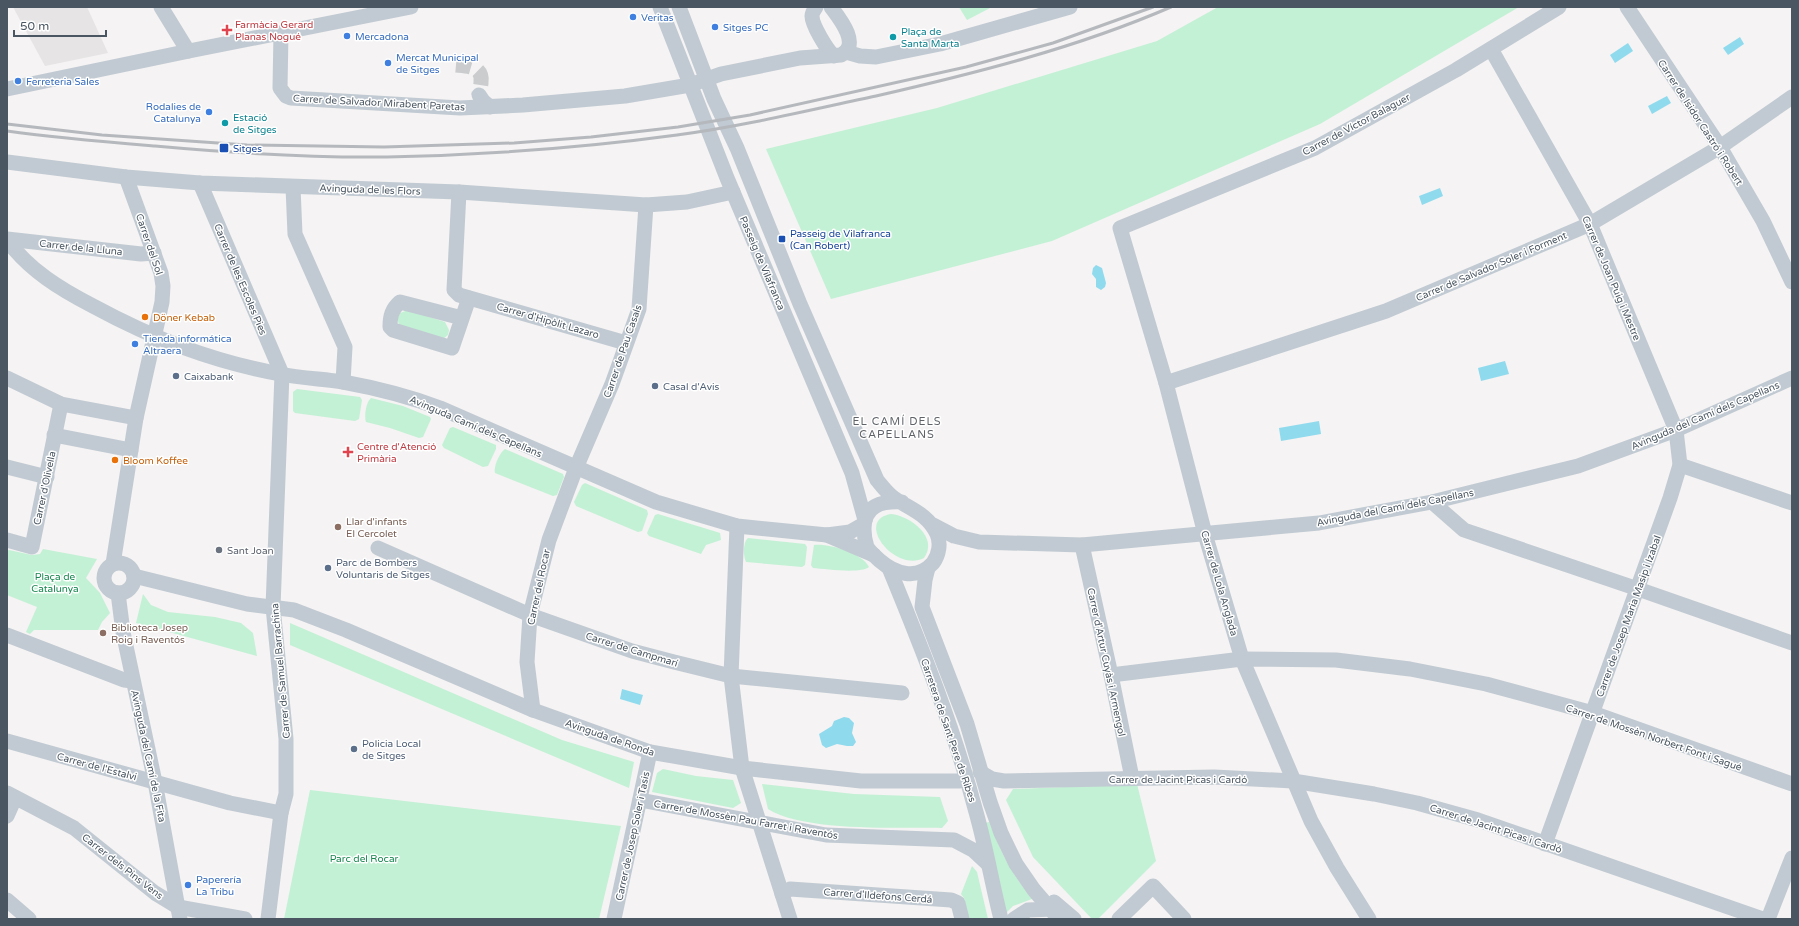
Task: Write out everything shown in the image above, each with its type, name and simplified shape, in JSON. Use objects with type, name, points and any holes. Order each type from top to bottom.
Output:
[{"type":"street","points":[[162,7],[188,51]]},
{"type":"street","points":[[342,7],[353,18]]},
{"type":"street","points":[[7,89],[188,51],[411,7]]},
{"type":"street","name":"Passeig de Vilafranca","points":[[660,7],[733,192],[852,473],[865,522]]},
{"type":"street","name":"Passeig de Vilafranca","points":[[679,7],[706,79],[738,148],[800,304],[877,480],[893,497],[902,502]]},
{"type":"street","points":[[816,7],[812,16],[816,28],[828,50],[840,54],[850,45],[850,38],[831,7]]},
{"type":"street","name":"Carrer de Salvador Mirabent Paretas","points":[[281,33],[279,82],[283,93],[291,98],[460,108],[624,96],[690,85],[721,74],[800,58],[840,54],[876,57],[926,47],[1007,26],[1070,7]]},
{"type":"street","name":"Carrer de Víctor Balaguer","points":[[1120,228],[1315,148],[1491,49],[1559,7]]},
{"type":"street","name":"Carrer de Isidor Castró i Robert","points":[[1627,7],[1720,147],[1763,221],[1792,282]]},
{"type":"street","points":[[800,58],[810,52],[813,47],[816,28]]},
{"type":"street","name":"Carrer de Joan Puig i Mestre","points":[[1491,49],[1590,224],[1676,430]]},
{"type":"street","points":[[479,95],[490,107]]},
{"type":"street","name":"Carrer de Salvador Soler i Forment","points":[[1166,383],[1386,311],[1590,224],[1720,147],[1792,97]]},
{"type":"street","name":"Avinguda de les Flors","points":[[7,162],[126,177],[200,183],[459,192],[646,205],[687,202],[733,192]]},
{"type":"street","name":"Carrer del Sol","points":[[126,177],[161,273],[163,286],[162,302],[155,336]]},
{"type":"street","name":"Carrer de les Escoles Pies","points":[[200,183],[282,374]]},
{"type":"street","points":[[293,187],[295,234],[345,347],[343,382]]},
{"type":"street","name":"Carrer d'Hipòlit Lazaro","points":[[459,192],[454,290],[459,295],[626,343]]},
{"type":"street","name":"Carrer de Pau Casals","points":[[576,468],[612,384],[639,309],[646,205]]},
{"type":"street","name":"Carrer de Lola Anglada","points":[[1120,228],[1166,383],[1205,534],[1242,659],[1311,821],[1369,919]]},
{"type":"street","name":"Carrer de la Lluna","points":[[7,239],[141,254],[154,253]]},
{"type":"street","name":"Avinguda Camí dels Capellans","points":[[7,239],[16,253],[34,270],[59,287],[119,321],[211,358],[282,374],[376,388],[413,398],[440,408],[656,502],[737,526],[827,535],[850,532],[865,522]]},
{"type":"street","points":[[462,318],[400,302],[394,307],[390,319],[390,327],[393,330],[452,348],[469,298]]},
{"type":"street","points":[[113,564],[136,418],[155,336]]},
{"type":"street","name":"Carrer de Samuel Barrachina","points":[[268,919],[280,813],[286,794],[286,739],[273,607],[282,374]]},
{"type":"street","points":[[7,378],[61,404],[136,418]]},
{"type":"street","name":"Avinguda del Camí dels Capellans","points":[[937,555],[954,546],[979,542],[1082,545],[1319,523],[1432,502],[1578,466],[1676,430],[1792,378]]},
{"type":"street","name":"Carrer d'Olivella","points":[[7,540],[32,547],[61,404]]},
{"type":"street","name":"Carrer de Josep Maria Masip i Izabal","points":[[1545,844],[1670,498],[1680,465],[1676,430]]},
{"type":"street","points":[[54,436],[131,450]]},
{"type":"street","points":[[1680,465],[1792,503]]},
{"type":"street","points":[[7,467],[47,476]]},
{"type":"street","name":"Carrer del Rocar","points":[[533,710],[527,662],[530,615],[549,540],[576,468]]},
{"type":"street","points":[[882,502],[902,502],[923,515],[933,525],[938,537],[939,546],[937,555],[928,568],[911,574],[900,573],[889,568],[874,555],[868,547],[864,536],[865,522],[871,508],[882,502]]},
{"type":"street","points":[[1432,502],[1464,530],[1792,643]]},
{"type":"street","name":"Avinguda del Camí dels Capellans","points":[[933,525],[954,536],[979,542]]},
{"type":"street","points":[[737,526],[731,676],[742,768],[761,822],[790,919]]},
{"type":"street","name":"Avinguda Camí dels Capellans","points":[[827,535],[874,555]]},
{"type":"street","name":"Carrer d'Artur Cuyàs i Armengol","points":[[1082,545],[1132,778]]},
{"type":"street","name":"Carrer de Campmarí","points":[[378,548],[530,615],[632,651],[731,676],[902,693]]},
{"type":"street","points":[[113,564],[124,564],[129,566],[134,576],[131,586],[123,592],[118,593],[107,588],[103,577],[108,567],[113,564]]},
{"type":"street","name":"Carretera de Sant Pere de Ribes","points":[[889,568],[917,636],[957,748],[976,813],[1001,919]]},
{"type":"street","name":"Carretera de Sant Pere de Ribes","points":[[928,568],[922,607],[967,724],[980,772],[1007,846],[1025,878],[1062,914]]},
{"type":"street","name":"Avinguda de Ronda","points":[[134,576],[247,604],[294,610],[346,630],[533,710],[650,752],[742,768],[861,781],[960,781],[966,779]]},
{"type":"street","name":"Avinguda del Camí de la Fita","points":[[118,593],[133,681],[155,782],[179,913]]},
{"type":"street","points":[[7,635],[124,680],[133,681]]},
{"type":"street","name":"Carrer de Mossèn Norbert Font i Sagué","points":[[1111,675],[1242,659],[1336,660],[1410,670],[1486,684],[1593,713],[1792,784]]},
{"type":"street","name":"Carrer de l'Estalvi","points":[[7,741],[230,803],[280,813]]},
{"type":"street","name":"Carrer de Josep Soler i Tasis","points":[[614,919],[650,752]]},
{"type":"street","name":"Carrer de Jacint Picas i Cardó","points":[[980,772],[992,779],[1004,781],[1214,777],[1293,781],[1374,794],[1417,803],[1478,820],[1763,919]]},
{"type":"street","points":[[990,802],[992,791],[997,784],[1004,781]]},
{"type":"street","points":[[7,816],[11,795]]},
{"type":"street","name":"Carrer dels Pins Vens","points":[[11,795],[74,828],[179,913],[245,919]]},
{"type":"street","name":"Carrer de Mossèn Pau Farret i Raventós","points":[[640,800],[826,835],[954,840],[973,850],[988,864]]},
{"type":"street","points":[[1768,919],[1792,858]]},
{"type":"street","points":[[1119,919],[1153,886],[1184,919]]},
{"type":"street","name":"Carrer d'Ildefons Cerdá","points":[[782,894],[790,889],[951,900],[958,903],[962,919]]},
{"type":"street","points":[[7,900],[29,919]]},
{"type":"street","points":[[1014,919],[1028,910],[1062,914]]},
{"type":"shaded area","points":[[13,7],[87,7],[108,53],[45,66]]},
{"type":"green space","points":[[959,7],[992,7],[967,20]]},
{"type":"green space","points":[[1218,7],[1519,7],[1320,124],[1052,241],[831,299],[766,149],[937,108],[1157,41]]},
{"type":"green space","points":[[408,310],[445,322],[449,330],[448,335],[443,339],[400,326],[397,320],[400,313]]},
{"type":"green space","points":[[297,389],[360,397],[362,400],[359,419],[355,421],[295,413],[293,411],[293,392]]},
{"type":"green space","points":[[371,398],[403,406],[430,417],[431,419],[423,437],[419,438],[366,422],[366,409]]},
{"type":"green space","points":[[453,427],[496,445],[496,449],[488,466],[483,467],[444,448],[442,445],[450,428]]},
{"type":"green space","points":[[505,449],[563,474],[564,477],[557,495],[553,496],[495,473],[497,460]]},
{"type":"green space","points":[[585,483],[647,510],[648,514],[642,531],[638,532],[576,506],[574,502],[582,485]]},
{"type":"green space","points":[[658,514],[720,533],[721,540],[706,545],[701,554],[649,536],[647,533],[655,515]]},
{"type":"green space","points":[[891,514],[914,523],[925,535],[928,543],[928,550],[924,558],[912,561],[901,558],[882,544],[877,535],[876,526],[881,518]]},
{"type":"green space","points":[[748,538],[805,544],[807,547],[805,565],[802,567],[746,562],[744,549]]},
{"type":"green space","points":[[814,545],[836,547],[853,553],[860,557],[869,567],[851,571],[813,568],[811,565]]},
{"type":"green space","name":"Plaça de Catalunya","points":[[43,549],[97,559],[86,578],[100,593],[110,613],[102,622],[98,630],[34,630],[30,634],[26,632],[37,607],[7,595],[7,551],[9,550],[32,555],[40,554]]},
{"type":"green space","points":[[143,594],[151,605],[168,612],[215,617],[241,623],[253,633],[257,656],[136,623]]},
{"type":"green space","points":[[290,623],[562,740],[634,762],[629,788],[290,645]]},
{"type":"green space","points":[[663,769],[696,776],[733,780],[741,803],[733,808],[652,792],[657,773]]},
{"type":"green space","points":[[762,784],[854,794],[940,797],[948,821],[942,828],[852,827],[804,822],[768,809]]},
{"type":"green space","points":[[1137,784],[1156,861],[1098,919],[1092,919],[1033,857],[1006,800],[1013,789]]},
{"type":"green space","name":"Parc del Rocar","points":[[310,790],[621,826],[599,919],[284,919]]},
{"type":"green space","points":[[989,822],[1012,871],[1032,897],[1032,899],[1013,906],[1006,913],[985,823]]},
{"type":"green space","points":[[972,866],[977,872],[988,919],[969,919],[964,898],[961,894]]},
{"type":"water","points":[[1740,37],[1744,44],[1728,55],[1723,48]]},
{"type":"water","points":[[1628,43],[1633,51],[1615,63],[1610,55]]},
{"type":"water","points":[[1667,96],[1671,103],[1652,114],[1648,106]]},
{"type":"water","points":[[1440,188],[1443,196],[1422,205],[1419,196]]},
{"type":"water","points":[[1096,265],[1102,268],[1106,283],[1105,287],[1101,290],[1096,287],[1096,279],[1092,274],[1093,268]]},
{"type":"water","points":[[1505,361],[1509,374],[1481,381],[1478,368]]},
{"type":"water","points":[[1319,421],[1321,434],[1281,441],[1279,428]]},
{"type":"water","points":[[622,689],[643,695],[640,705],[620,699]]},
{"type":"water","points":[[844,717],[849,718],[854,723],[852,733],[856,742],[853,746],[837,744],[826,748],[822,745],[819,734],[832,726],[834,721]]},
{"type":"tunnel","points":[[456,65],[477,70],[481,77],[479,95]]},
{"type":"railway","points":[[7,124],[102,135],[247,145],[384,147],[514,143],[591,137],[678,127],[750,115],[966,67],[1053,43],[1153,7]]},
{"type":"railway","points":[[7,131],[81,140],[184,149],[329,157],[460,155],[605,144],[727,127],[876,96],[988,69],[1099,35],[1171,7]]},
{"type":"place","name":"Veritas","points":[[633,17]]},
{"type":"place","name":"Sitges PC","points":[[715,27]]},
{"type":"place","name":"Farmàcia Gerard Planas Nogué","points":[[227,30]]},
{"type":"place","name":"Mercadona","points":[[347,36]]},
{"type":"place","name":"Plaça de Santa Marta","points":[[893,37]]},
{"type":"place","name":"Mercat Municipal de Sitges","points":[[388,63]]},
{"type":"place","name":"Ferreteria Sales","points":[[18,81]]},
{"type":"place","name":"Rodalies de Catalunya","points":[[209,112]]},
{"type":"place","name":"Estació de Sitges","points":[[225,123]]},
{"type":"place","name":"Sitges","points":[[224,148]]},
{"type":"place","name":"Passeig de Vilafranca (Can Robert)","points":[[782,239]]},
{"type":"place","name":"Döner Kebab","points":[[145,317]]},
{"type":"place","name":"Tienda informática Altraera","points":[[135,344]]},
{"type":"place","name":"Caixabank","points":[[176,376]]},
{"type":"place","name":"Casal d'Avis","points":[[655,386]]},
{"type":"place","name":"Centre d'Atenció Primària","points":[[348,452]]},
{"type":"place","name":"Bloom Koffee","points":[[115,460]]},
{"type":"place","name":"Llar d'infants El Cercolet","points":[[338,527]]},
{"type":"place","name":"Sant Joan","points":[[219,550]]},
{"type":"place","name":"Parc de Bombers Voluntaris de Sitges","points":[[328,568]]},
{"type":"place","name":"Biblioteca Josep Roig i Raventós","points":[[103,633]]},
{"type":"place","name":"Policia Local de Sitges","points":[[354,749]]},
{"type":"place","name":"Paperería La Tribu","points":[[188,885]]},
{"type":"district","name":"EL CAMÍ DELS CAPELLANS","points":[[897,427]]}]
